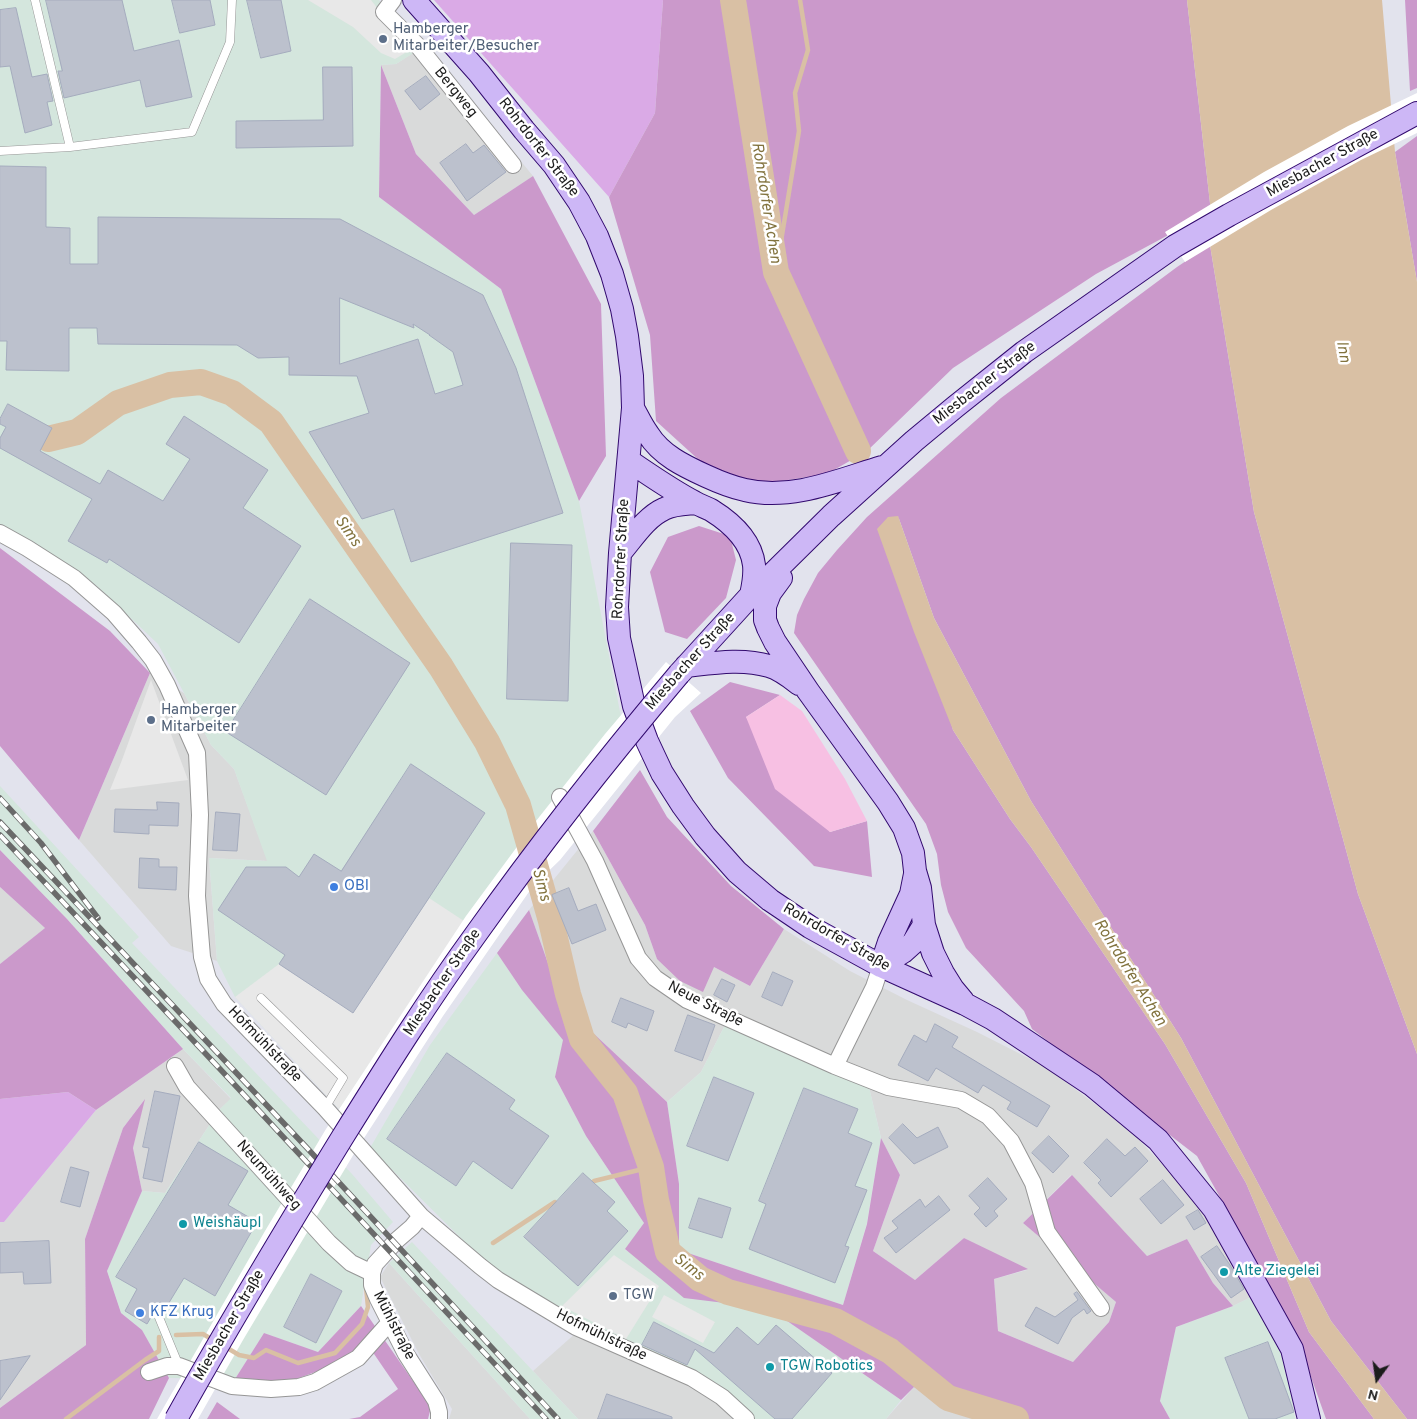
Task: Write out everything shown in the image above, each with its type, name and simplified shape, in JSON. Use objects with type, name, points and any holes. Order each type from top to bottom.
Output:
[{"type":"main road","name":"Rohrdorfer Straße","points":[[414,0],[479,73],[554,165],[579,202],[597,236],[612,274],[622,309],[632,376],[629,457],[617,607],[618,638],[634,706],[647,742],[662,773],[705,836],[737,872],[770,900],[810,927],[881,966],[993,1018],[1092,1085],[1158,1140],[1214,1209],[1292,1349],[1309,1419]]},
{"type":"main road","name":"Miesbacher Straße","points":[[176,1419],[216,1347],[308,1194],[385,1070],[475,935],[548,836],[630,732],[751,595],[831,516],[888,465],[955,406],[1024,352],[1174,246],[1417,113]]},
{"type":"main road","points":[[632,408],[649,436],[670,457]]},
{"type":"main road","points":[[629,457],[644,452],[660,454],[725,484],[747,491],[769,493],[794,491],[824,485],[888,465]]},
{"type":"main road","points":[[629,457],[694,502],[710,509],[742,535],[748,545],[754,564],[751,595]]},
{"type":"main road","points":[[620,553],[652,516],[665,508],[677,504],[694,502]]},
{"type":"main road","points":[[831,516],[822,536],[786,571],[770,593],[765,606],[765,620],[775,642],[888,802],[904,828],[913,853],[920,888],[924,924],[933,954],[953,989],[965,1004]]},
{"type":"main road","points":[[683,670],[742,662],[758,664],[769,666],[782,672],[808,691]]},
{"type":"main road","points":[[881,966],[889,942],[911,894],[916,871]]},
{"type":"main road","points":[[881,966],[908,948],[924,924]]},
{"type":"street","name":"Bergweg","points":[[394,0],[384,12],[418,46],[513,166]]},
{"type":"street","name":"Hofmühlstraße","points":[[0,533],[74,578],[128,628],[159,670],[197,753],[200,815],[197,896],[202,957],[208,979],[224,1004],[325,1108],[422,1216],[498,1280],[576,1327],[692,1378],[722,1397],[746,1419]]},
{"type":"street","name":"Neue Straße","points":[[560,797],[595,861],[638,958],[655,978],[688,1000],[835,1066],[888,1087],[962,1100],[988,1116],[1011,1141],[1033,1183],[1047,1232],[1101,1308]]},
{"type":"street","points":[[835,1066],[874,987],[881,966]]},
{"type":"street","name":"Neumühlweg","points":[[175,1066],[187,1087],[329,1243],[351,1263],[372,1274]]},
{"type":"street","name":"Mühlstraße","points":[[422,1216],[375,1264],[372,1274],[372,1285],[406,1354],[436,1401],[439,1419]]},
{"type":"street","points":[[150,1372],[167,1366],[179,1366],[232,1386],[271,1389],[299,1387],[315,1382],[358,1358],[390,1322]]},
{"type":"lane","points":[[35,0],[70,147]]},
{"type":"lane","points":[[0,151],[70,147],[192,132],[230,42],[232,0]]},
{"type":"lane","points":[[261,998],[343,1078],[325,1108]]},
{"type":"lane","points":[[158,1315],[179,1366]]},
{"type":"shaded area","points":[[0,0],[379,0],[417,51],[396,64],[381,65],[379,197],[501,289],[579,501],[621,717],[339,1109],[235,997],[217,961],[209,858],[267,861],[234,769],[211,745],[158,644],[98,587],[72,567],[0,525]]},
{"type":"shaded area","name":"Hamberger Mitarbeiter/Besucher","points":[[308,0],[371,0],[410,50],[395,59],[381,53],[353,27]]},
{"type":"shaded area","points":[[434,0],[663,0],[655,113],[609,197]]},
{"type":"shaded area","points":[[663,0],[1187,0],[1211,212],[1096,274],[953,368],[867,451],[827,474],[756,485],[700,461],[656,421],[650,335],[609,197],[655,113]]},
{"type":"shaded area","points":[[1405,0],[1417,0],[1417,88],[1410,91]]},
{"type":"shaded area","points":[[425,45],[533,176],[474,215],[416,154],[381,65],[396,64]]},
{"type":"shaded area","points":[[381,65],[416,154],[474,215],[533,176],[601,304],[606,456],[579,501],[501,289],[379,197]]},
{"type":"shaded area","points":[[1417,136],[1417,282],[1395,152]]},
{"type":"shaded area","points":[[1210,245],[1254,512],[1358,894],[1417,1054],[1417,1419],[1407,1419],[1331,1321],[1181,1038],[1031,801],[934,618],[898,516],[953,730],[1010,819],[1165,1044],[1246,1183],[1309,1332],[1374,1419],[1326,1419],[1295,1332],[1197,1156],[1032,1029],[1024,1011],[966,948],[948,912],[941,885],[937,854],[926,824],[794,633],[797,615],[818,573],[867,517],[1001,398],[1177,267]]},
{"type":"shaded area","points":[[699,526],[730,536],[736,560],[726,598],[687,639],[665,632],[650,572],[668,537]]},
{"type":"shaded area","points":[[0,548],[110,631],[150,673],[79,840],[0,746]]},
{"type":"shaded area","points":[[150,673],[184,693],[211,745],[234,769],[268,861],[209,858],[217,961],[171,946],[79,840]]},
{"type":"shaded area","name":"Hamberger Mitarbeiter","points":[[151,680],[188,780],[110,790],[122,760]]},
{"type":"shaded area","points":[[730,682],[780,695],[746,717],[830,832],[867,821],[872,877],[814,866],[728,778],[690,711]]},
{"type":"shaded area","points":[[780,695],[802,711],[845,779],[867,821],[830,832],[775,789],[746,717]]},
{"type":"shaded area","points":[[640,770],[667,817],[731,886],[784,929],[750,986],[714,967],[703,992],[680,981],[657,959],[645,925],[593,831]]},
{"type":"shaded area","points":[[0,786],[139,937],[132,943],[352,1174],[393,1222],[371,1245],[361,1306],[318,1352],[264,1333],[235,1379],[169,1378],[142,1330],[121,1313],[107,1271],[142,1191],[165,1193],[219,1110],[231,1098],[183,1049],[67,919],[0,850]]},
{"type":"shaded area","points":[[593,831],[645,925],[657,959],[714,967],[750,986],[784,929],[850,971],[1046,1067],[1139,1140],[1198,1202],[1253,1296],[1233,1306],[1213,1283],[1187,1239],[1147,1256],[1071,1175],[1023,1223],[1116,1302],[1109,1322],[1073,1362],[998,1331],[994,1279],[1027,1270],[964,1238],[915,1280],[873,1251],[900,1175],[881,1138],[869,1087],[726,1023],[701,1072],[667,1102],[563,1005],[529,910]]},
{"type":"shaded area","points":[[0,850],[67,919],[183,1049],[96,1110],[68,1092],[0,1099],[0,964],[45,928],[0,887]]},
{"type":"shaded area","points":[[0,887],[45,928],[0,964]]},
{"type":"shaded area","points":[[429,898],[464,921],[339,1109],[235,997],[279,964],[353,1012]]},
{"type":"shaded area","points":[[529,910],[563,1005],[667,1102],[679,1184],[679,1250],[843,1305],[867,1224],[881,1138],[900,1175],[873,1251],[915,1280],[964,1238],[1028,1269],[994,1279],[998,1331],[1073,1362],[1109,1322],[1116,1302],[1023,1223],[1072,1175],[1147,1256],[1187,1239],[1213,1283],[1233,1306],[1176,1327],[1160,1401],[1170,1419],[975,1419],[914,1387],[901,1400],[780,1316],[733,1304],[684,1298],[625,1249],[644,1223],[586,1136],[555,1077],[563,1040],[522,990],[497,953]]},
{"type":"shaded area","points":[[497,953],[522,990],[564,1040],[555,1077],[586,1136],[644,1223],[625,1250],[733,1304],[780,1316],[901,1400],[886,1419],[742,1419],[718,1395],[647,1364],[498,1275],[370,1148],[430,1045]]},
{"type":"shaded area","points":[[726,1023],[869,1087],[881,1138],[867,1223],[843,1305],[679,1250],[679,1184],[667,1102],[701,1072]]},
{"type":"shaded area","points":[[183,1049],[231,1099],[219,1110],[165,1193],[142,1191],[133,1148],[144,1100],[123,1128],[85,1239],[86,1345],[0,1408],[0,1222],[4,1222],[96,1110]]},
{"type":"shaded area","points":[[68,1092],[96,1110],[4,1222],[0,1222],[0,1099]]},
{"type":"shaded area","points":[[145,1099],[133,1148],[142,1191],[107,1271],[121,1313],[142,1330],[169,1378],[149,1419],[0,1419],[0,1408],[86,1345],[85,1239],[123,1128]]},
{"type":"shaded area","points":[[412,1242],[578,1419],[530,1419],[389,1263]]},
{"type":"shaded area","name":"TGW","points":[[614,1255],[659,1286],[626,1339],[562,1306]]},
{"type":"shaded area","points":[[389,1263],[530,1419],[449,1419],[452,1409],[419,1354],[380,1277]]},
{"type":"shaded area","name":"TGW","points":[[664,1295],[715,1322],[703,1343],[652,1317]]},
{"type":"shaded area","points":[[1253,1296],[1280,1344],[1289,1380],[1295,1419],[1170,1419],[1160,1401],[1176,1327],[1233,1306]]},
{"type":"shaded area","points":[[361,1306],[431,1407],[428,1419],[349,1419],[360,1417],[398,1389],[372,1351],[280,1385],[235,1379],[264,1333],[318,1352]]},
{"type":"shaded area","points":[[577,1332],[718,1395],[742,1419],[578,1419],[533,1371]]},
{"type":"shaded area","points":[[914,1387],[975,1419],[886,1419]]},
{"type":"shaded area","points":[[217,1402],[240,1419],[207,1419]]},
{"type":"water","name":"Inn","points":[[1187,0],[1382,0],[1395,152],[1417,282],[1417,1054],[1358,894],[1254,512],[1210,245],[1211,212]]},
{"type":"water","points":[[898,516],[934,618],[1031,801],[1181,1038],[1331,1321],[1407,1419],[1374,1419],[1309,1332],[1246,1183],[1165,1044],[1010,819],[953,730],[914,632],[877,529],[888,517]]},
{"type":"pier","points":[[1417,93],[1417,133],[1361,160],[1271,210],[1185,262],[1165,232],[1264,172],[1348,126]]},
{"type":"pier","points":[[666,662],[701,693],[675,717],[560,860],[533,886],[443,1016],[355,1152],[198,1419],[157,1419],[326,1129],[466,916],[536,821],[605,734]]},
{"type":"building","points":[[46,0],[122,0],[134,51],[179,40],[192,97],[146,107],[140,80],[64,98],[58,71],[62,71]]},
{"type":"building","points":[[172,0],[210,0],[215,25],[180,33]]},
{"type":"building","points":[[247,0],[281,0],[291,51],[261,58]]},
{"type":"building","points":[[16,8],[32,77],[47,74],[53,101],[47,102],[52,125],[25,133],[10,66],[0,67],[0,10]]},
{"type":"building","points":[[323,67],[352,67],[353,146],[236,148],[236,121],[323,120]]},
{"type":"building","points":[[426,76],[440,94],[420,110],[405,91]]},
{"type":"building","points":[[466,144],[473,153],[484,145],[506,172],[467,201],[440,163]]},
{"type":"building","points":[[0,166],[46,167],[46,227],[70,228],[70,264],[98,264],[98,217],[340,219],[483,295],[516,368],[563,513],[411,562],[394,509],[362,519],[309,432],[369,413],[357,376],[289,375],[289,357],[258,358],[237,345],[98,344],[97,328],[69,328],[69,371],[6,370],[7,341],[0,341]],"holes":[[[340,298],[414,328],[413,324],[453,352],[463,385],[435,394],[418,339],[340,364]]]},
{"type":"building","points":[[8,404],[52,428],[40,451],[100,484],[108,470],[163,501],[190,459],[166,444],[184,416],[268,470],[243,508],[301,546],[239,643],[109,559],[107,563],[68,541],[92,499],[0,448],[0,438],[6,427],[0,424],[0,419]]},
{"type":"building","points":[[511,543],[572,545],[568,701],[507,699]]},
{"type":"building","points":[[310,599],[410,663],[326,795],[226,732]]},
{"type":"building","name":"OBI","points":[[411,764],[485,813],[353,1013],[279,964],[285,955],[218,910],[246,867],[286,867],[299,877],[314,854],[341,871]]},
{"type":"building","points":[[157,802],[179,803],[178,826],[149,825],[149,834],[114,832],[115,809],[157,810]]},
{"type":"building","points":[[216,812],[240,814],[237,851],[213,850]]},
{"type":"building","points":[[140,858],[159,859],[159,867],[177,867],[176,890],[139,888]]},
{"type":"building","points":[[569,888],[578,911],[596,904],[606,930],[572,944],[552,895]]},
{"type":"building","points":[[773,972],[793,981],[782,1006],[762,997]]},
{"type":"building","points":[[722,979],[735,985],[727,1002],[714,995]]},
{"type":"building","points":[[621,998],[654,1011],[647,1031],[628,1023],[626,1028],[612,1022]]},
{"type":"building","points":[[688,1015],[715,1025],[702,1061],[675,1051]]},
{"type":"building","points":[[935,1024],[958,1037],[952,1047],[1050,1106],[1037,1127],[1007,1109],[1011,1102],[983,1085],[978,1093],[936,1068],[928,1081],[898,1065],[914,1035],[926,1042]]},
{"type":"building","points":[[447,1053],[515,1100],[509,1109],[549,1136],[512,1189],[473,1161],[456,1186],[387,1139]]},
{"type":"building","points":[[714,1077],[754,1093],[728,1161],[687,1146]]},
{"type":"building","points":[[804,1088],[858,1109],[848,1133],[872,1143],[855,1186],[867,1190],[845,1246],[849,1247],[835,1283],[749,1249],[766,1204],[759,1201]]},
{"type":"building","points":[[155,1091],[180,1096],[162,1182],[143,1178],[149,1148],[143,1147]]},
{"type":"building","points":[[903,1124],[917,1138],[938,1127],[948,1147],[914,1164],[889,1138]]},
{"type":"building","points":[[1049,1136],[1069,1156],[1053,1173],[1032,1153]]},
{"type":"building","points":[[1107,1139],[1125,1156],[1135,1147],[1148,1161],[1111,1197],[1098,1183],[1101,1180],[1084,1163]]},
{"type":"building","name":"Weishäupl","points":[[199,1142],[248,1171],[228,1205],[257,1222],[215,1296],[184,1278],[167,1306],[160,1302],[147,1324],[125,1311],[137,1289],[116,1277]]},
{"type":"building","points":[[71,1167],[89,1172],[80,1207],[61,1202]]},
{"type":"building","points":[[583,1173],[615,1202],[607,1211],[628,1231],[578,1286],[524,1237]]},
{"type":"building","points":[[988,1178],[1007,1199],[994,1211],[998,1216],[986,1227],[974,1214],[980,1208],[969,1196]]},
{"type":"building","points":[[1163,1180],[1184,1205],[1161,1224],[1140,1199]]},
{"type":"building","points":[[939,1196],[950,1210],[896,1253],[884,1238],[898,1228],[892,1221],[920,1199],[925,1207]]},
{"type":"building","points":[[699,1198],[731,1208],[722,1238],[689,1228]]},
{"type":"building","points":[[1198,1210],[1206,1223],[1194,1230],[1186,1217]]},
{"type":"building","points":[[49,1241],[51,1283],[24,1284],[23,1272],[0,1273],[0,1243]]},
{"type":"building","name":"Alte Ziegelei","points":[[1217,1246],[1244,1289],[1231,1298],[1201,1257]]},
{"type":"building","points":[[311,1274],[342,1291],[316,1343],[284,1327]]},
{"type":"building","points":[[1077,1292],[1091,1311],[1087,1314],[1084,1309],[1072,1318],[1058,1344],[1025,1326],[1036,1307],[1055,1317],[1078,1300],[1074,1294]]},
{"type":"building","name":"TGW Robotics","points":[[654,1322],[714,1353],[737,1327],[758,1345],[776,1325],[832,1373],[792,1419],[775,1419],[695,1349],[687,1365],[642,1345]]},
{"type":"building","points":[[1268,1342],[1294,1412],[1275,1419],[1249,1419],[1225,1358]]},
{"type":"building","points":[[30,1356],[0,1400],[0,1361]]},
{"type":"building","points":[[607,1394],[672,1417],[672,1419],[598,1419]]},
{"type":"waterway","name":"Rohrdorfer Achen","points":[[733,0],[776,272],[858,451]]},
{"type":"waterway","points":[[776,272],[799,131],[795,93],[808,50],[800,0]]},
{"type":"waterway","name":"Sims","points":[[48,439],[77,432],[118,403],[170,385],[201,382],[232,393],[271,422],[441,667],[487,742],[518,805],[551,921],[568,994],[582,1039],[625,1093],[651,1167],[656,1200],[668,1252],[700,1279],[728,1292],[835,1321],[890,1351],[948,1398],[1016,1419]]},
{"type":"waterway","points":[[594,1181],[651,1167]]},
{"type":"waterway","points":[[493,1243],[555,1202]]},
{"type":"waterway","points":[[224,1346],[239,1355],[254,1358],[266,1350],[298,1363],[335,1353],[362,1324],[368,1307],[366,1287]]},
{"type":"waterway","points":[[176,1335],[203,1334],[213,1340]]},
{"type":"waterway","points":[[66,1419],[159,1351],[159,1337]]},
{"type":"railway","points":[[0,798],[41,843],[98,918]]},
{"type":"railway","points":[[0,822],[308,1149],[558,1419]]},
{"type":"railway","points":[[0,835],[546,1419]]},
{"type":"place","name":"Hamberger Mitarbeiter/Besucher","points":[[383,39]]},
{"type":"place","name":"Hamberger Mitarbeiter","points":[[151,720]]},
{"type":"place","name":"OBI","points":[[334,887]]},
{"type":"place","name":"Weishäupl","points":[[183,1224]]},
{"type":"place","name":"Alte Ziegelei","points":[[1224,1272]]},
{"type":"place","name":"TGW","points":[[613,1296]]},
{"type":"place","name":"KFZ Krug","points":[[140,1313]]},
{"type":"place","name":"TGW Robotics","points":[[770,1367]]}]
